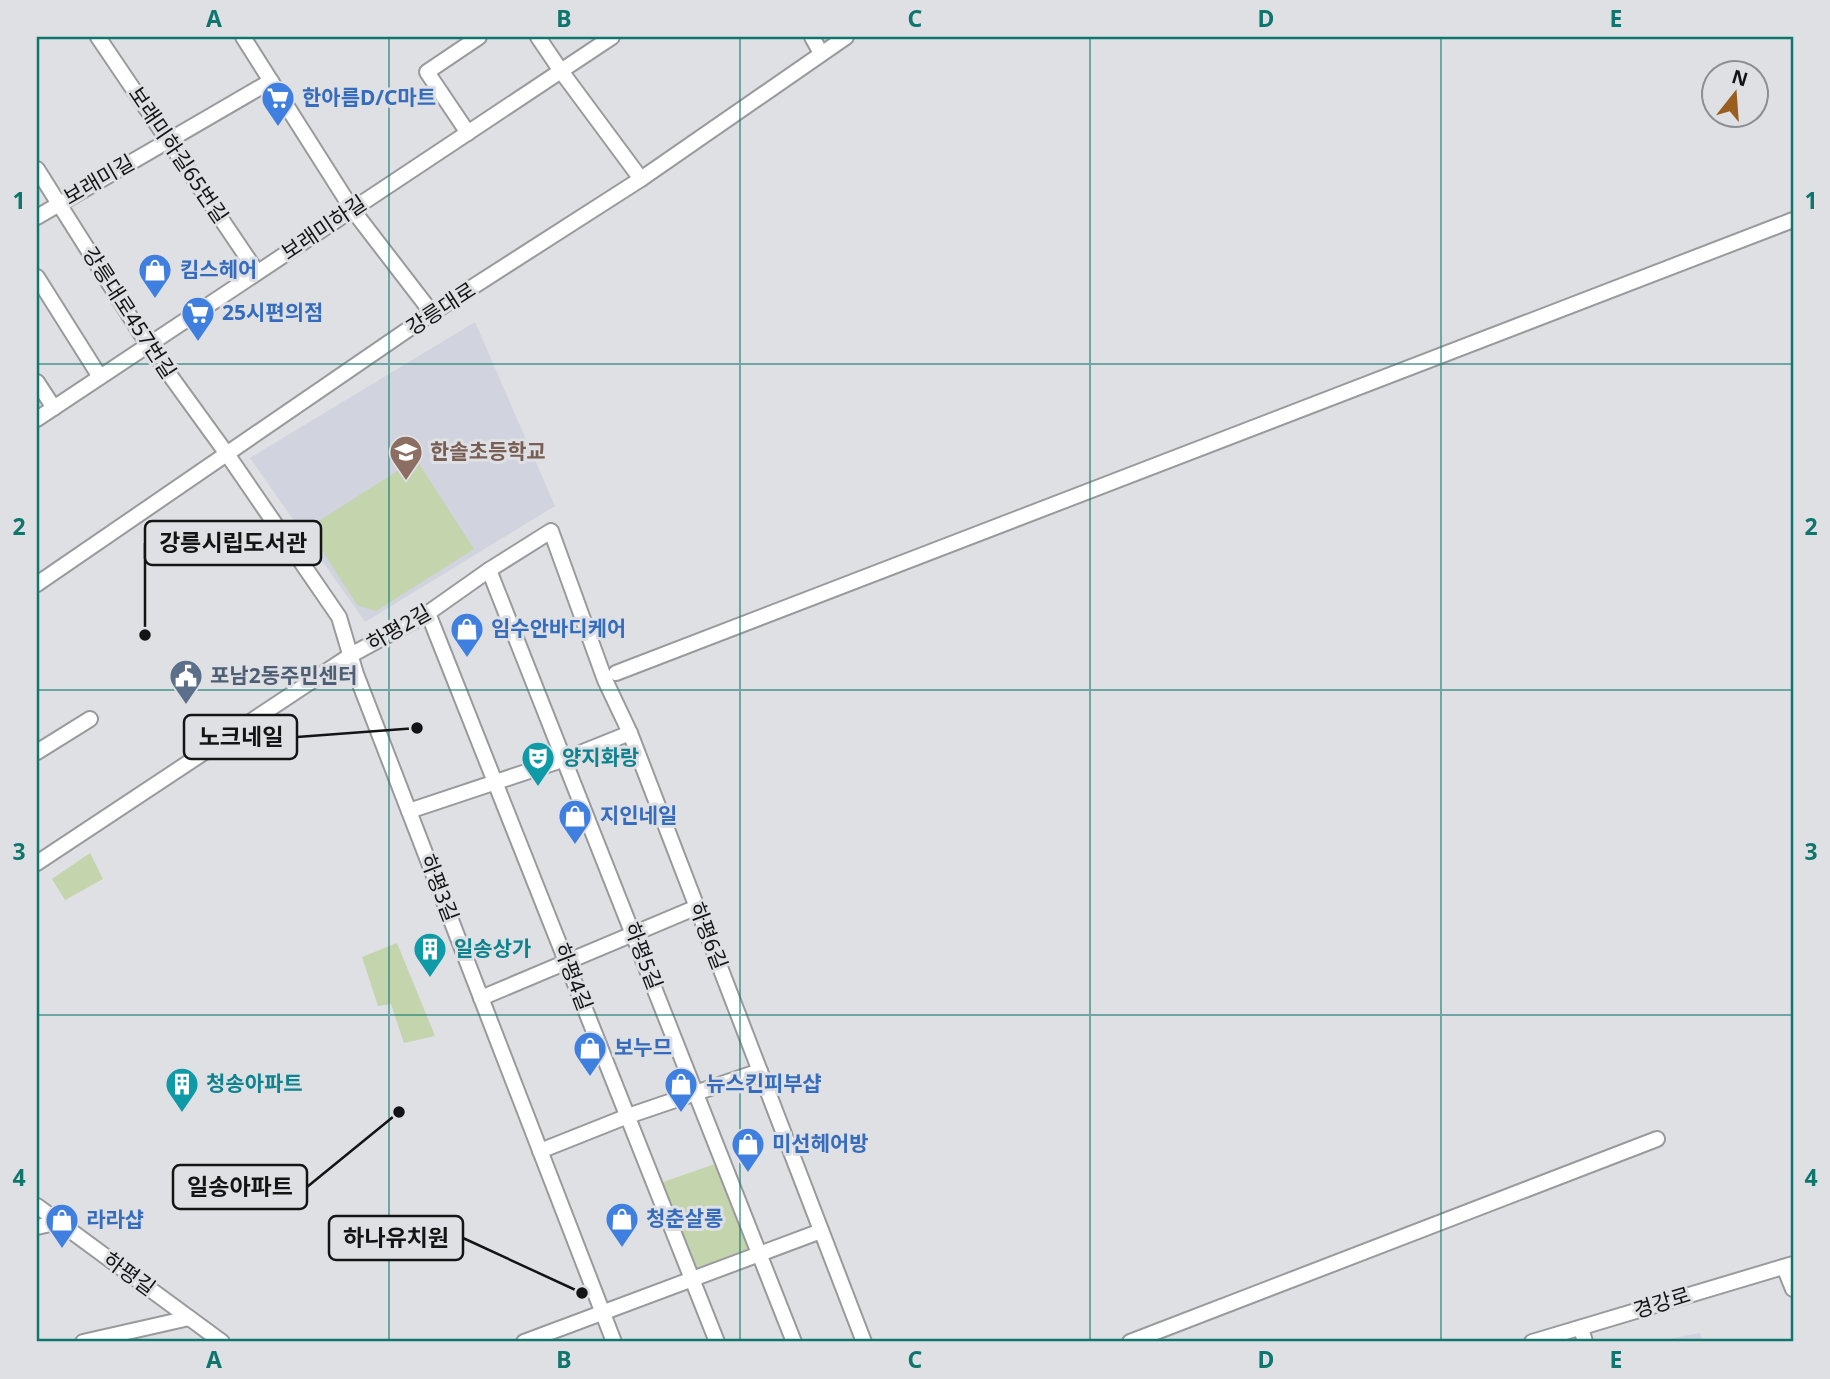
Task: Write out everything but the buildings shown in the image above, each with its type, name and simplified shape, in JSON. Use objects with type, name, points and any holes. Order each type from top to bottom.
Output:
[{"type":"street","name":"보래미하길65번길","points":[[98,37],[257,272]]},
{"type":"street","points":[[243,37],[352,209],[432,313]]},
{"type":"street","points":[[468,133],[427,72],[479,37]]},
{"type":"street","points":[[538,37],[641,179]]},
{"type":"street","name":"보래미하길","points":[[37,419],[612,37]]},
{"type":"street","points":[[812,37],[821,54]]},
{"type":"street","name":"강릉대로","points":[[37,584],[432,313],[641,179],[846,37]]},
{"type":"street","name":"보래미길","points":[[37,217],[271,81]]},
{"type":"street","name":"강릉대로457번길","points":[[37,169],[148,345],[227,454]]},
{"type":"street","points":[[616,673],[1793,220]]},
{"type":"street","points":[[37,276],[100,377]]},
{"type":"street","points":[[37,382],[54,408]]},
{"type":"street","name":"하평3길","points":[[227,454],[339,617],[410,811],[614,1342]]},
{"type":"street","name":"하평2길","points":[[37,863],[351,655],[428,613],[551,531]]},
{"type":"street","name":"하평6길","points":[[551,531],[605,680],[630,733],[864,1342]]},
{"type":"street","name":"하평5길","points":[[489,570],[794,1342]]},
{"type":"street","name":"하평4길","points":[[428,613],[717,1342]]},
{"type":"street","points":[[37,752],[90,719]]},
{"type":"street","points":[[410,811],[565,759],[630,733]]},
{"type":"street","points":[[481,998],[698,907]]},
{"type":"street","points":[[540,1151],[628,1116],[760,1071]]},
{"type":"street","points":[[1130,1342],[1657,1139]]},
{"type":"street","name":"하평길","points":[[37,1206],[222,1342]]},
{"type":"street","points":[[37,1227],[59,1222]]},
{"type":"street","points":[[524,1342],[821,1231]]},
{"type":"street","points":[[1789,1265],[1793,1289]]},
{"type":"street","name":"경강로","points":[[1532,1342],[1583,1335],[1789,1265]]},
{"type":"street","points":[[83,1342],[139,1336],[189,1318]]},
{"type":"shaded area","name":"한솔초등학교","points":[[475,322],[555,506],[365,622],[250,458]]},
{"type":"shaded area","points":[[1700,1333],[1703,1342],[1653,1342]]},
{"type":"green space","points":[[416,459],[474,549],[376,611],[357,605],[308,528]]},
{"type":"green space","points":[[90,853],[103,879],[65,900],[52,879]]},
{"type":"green space","points":[[397,943],[435,1036],[404,1043],[391,1004],[378,1006],[362,957]]},
{"type":"green space","points":[[718,1163],[752,1249],[695,1273],[660,1183]]},
{"type":"place","name":"한아름D/C마트","points":[[278,128]]},
{"type":"place","name":"킴스헤어","points":[[155,300]]},
{"type":"place","name":"25시편의점","points":[[198,343]]},
{"type":"place","name":"한솔초등학교","points":[[406,482]]},
{"type":"place","name":"강릉시립도서관","points":[[145,635]]},
{"type":"place","name":"임수안바디케어","points":[[467,659]]},
{"type":"place","name":"포남2동주민센터","points":[[186,706]]},
{"type":"place","name":"노크네일","points":[[417,728]]},
{"type":"place","name":"양지화랑","points":[[538,788]]},
{"type":"place","name":"지인네일","points":[[575,846]]},
{"type":"place","name":"일송상가","points":[[430,979]]},
{"type":"place","name":"보누므","points":[[590,1078]]},
{"type":"place","name":"일송아파트","points":[[399,1112]]},
{"type":"place","name":"청송아파트","points":[[182,1114]]},
{"type":"place","name":"뉴스킨피부샵","points":[[681,1114]]},
{"type":"place","name":"미선헤어방","points":[[748,1174]]},
{"type":"place","name":"청춘살롱","points":[[622,1249]]},
{"type":"place","name":"라라샵","points":[[62,1250]]},
{"type":"place","name":"하나유치원","points":[[582,1293]]}]
